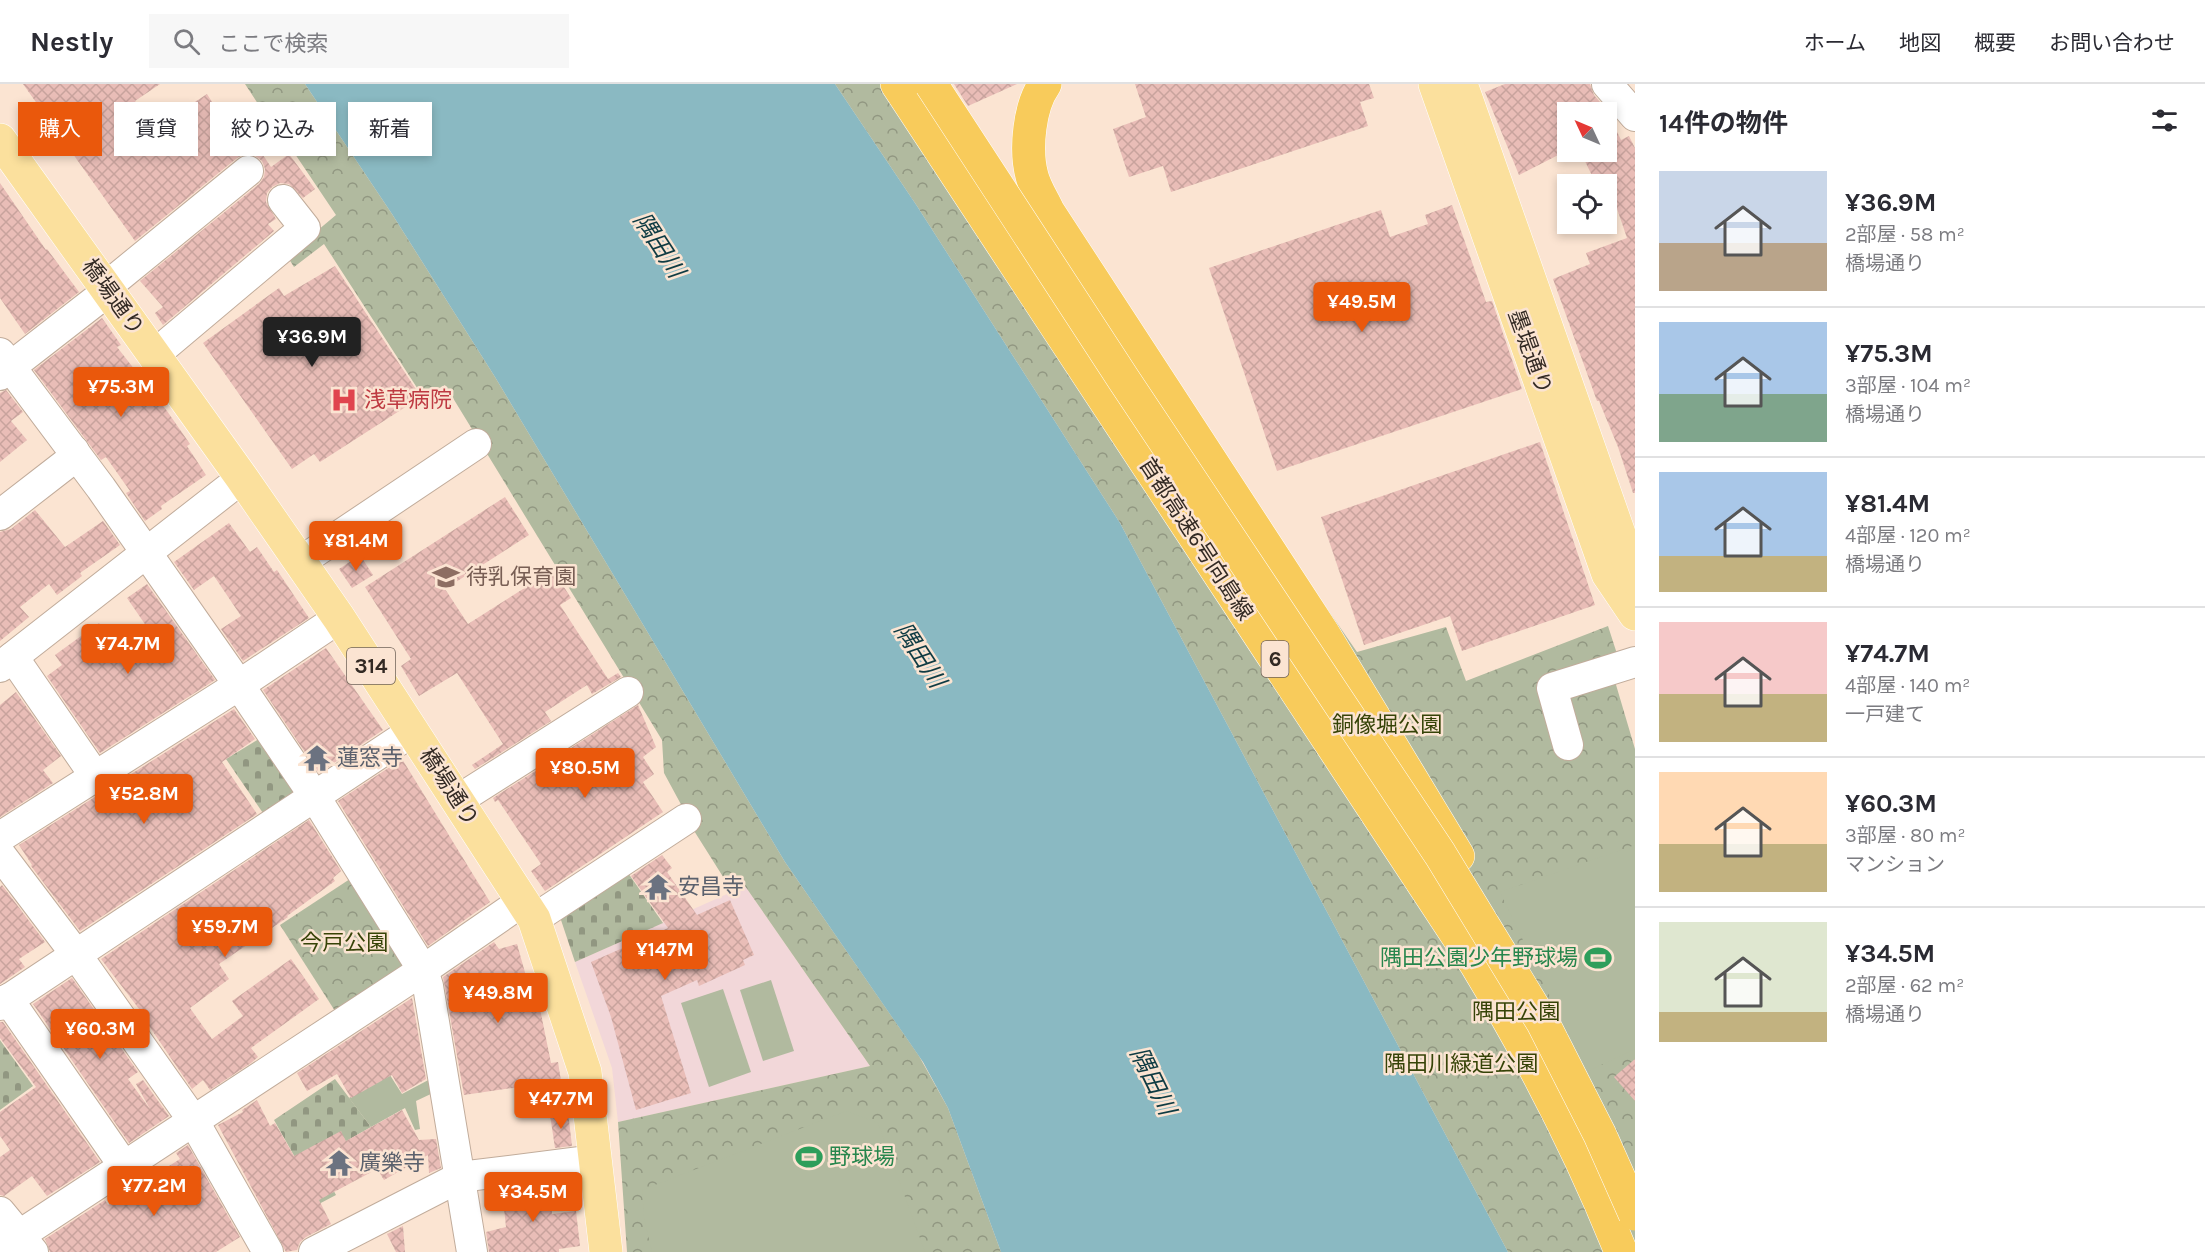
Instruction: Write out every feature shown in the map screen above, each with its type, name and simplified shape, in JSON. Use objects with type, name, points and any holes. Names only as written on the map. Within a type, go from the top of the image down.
[{"type":"highway","name":"首都高速6号向島線","points":[[897,84],[1476,964],[1538,1071],[1564,1122],[1621,1252]]},
{"type":"highway","name":"首都高速6号向島線","points":[[931,84],[1124,380],[1440,854],[1543,1023],[1600,1135],[1635,1214]]},
{"type":"highway","points":[[1045,84],[1030,119],[1029,147],[1032,176],[1048,211],[1323,633],[1451,843],[1543,1023]]},
{"type":"highway","points":[[922,122],[976,221],[1171,534],[1532,1077],[1574,1161],[1613,1252]]},
{"type":"main road","name":"墨堤通り","points":[[1435,84],[1608,574],[1635,615]]},
{"type":"main road","name":"墨堤通り","points":[[1461,84],[1634,567]]},
{"type":"main road","name":"橋場通り","points":[[0,141],[154,354],[339,618],[529,910],[585,1072],[606,1252]]},
{"type":"main road","points":[[1621,1252],[1623,1223],[1635,1188]]},
{"type":"street","points":[[1607,84],[1635,116]]},
{"type":"street","points":[[248,171],[107,289],[3,365],[74,451],[146,552],[315,797],[423,970],[428,986],[472,1252]]},
{"type":"street","points":[[154,354],[304,228],[283,200]]},
{"type":"street","points":[[300,562],[476,444]]},
{"type":"street","points":[[0,514],[71,460],[74,451]]},
{"type":"street","points":[[95,776],[6,662],[242,478]]},
{"type":"street","points":[[268,1252],[193,1120],[0,851],[95,776],[339,618]]},
{"type":"street","points":[[1575,743],[1552,688],[1635,662]]},
{"type":"street","points":[[458,800],[583,713],[628,692]]},
{"type":"street","points":[[124,1166],[4,1002],[413,731]]},
{"type":"street","points":[[0,1212],[18,1245],[124,1166],[423,970],[636,853],[686,819]]},
{"type":"street","points":[[314,1252],[460,1177],[596,1160]]},
{"type":"shaded area","points":[[745,886],[870,1066],[618,1122],[612,1068],[575,962]]},
{"type":"green space","points":[[245,84],[305,84],[317,102],[257,102]]},
{"type":"green space","points":[[835,84],[909,84],[996,219],[1038,190],[1357,652],[1446,627],[1466,681],[1608,626],[1618,657],[1614,678],[1635,749],[1635,1252],[1508,1252],[1120,523],[917,206]]},
{"type":"green space","points":[[336,130],[348,148],[348,156],[353,156],[392,214],[495,377],[785,862],[919,1056],[948,1108],[1001,1252],[627,1252],[618,1122],[870,1066],[745,886],[732,891],[691,826],[664,773],[662,740],[445,385],[423,397],[324,244],[294,267],[287,256],[336,215],[296,156],[336,156]]},
{"type":"green space","points":[[262,737],[299,794],[265,816],[226,759]]},
{"type":"green space","points":[[1635,845],[1635,1049],[1586,1072],[1500,892]]},
{"type":"green space","points":[[626,870],[663,923],[575,962],[559,914]]},
{"type":"green space","name":"今戸公園","points":[[353,877],[409,963],[335,1011],[280,925]]},
{"type":"green space","points":[[771,980],[794,1051],[763,1061],[740,990]]},
{"type":"green space","points":[[723,989],[751,1072],[709,1087],[681,1003]]},
{"type":"green space","points":[[0,1040],[33,1086],[0,1110]]},
{"type":"green space","points":[[388,1072],[402,1094],[434,1077],[435,1092],[416,1101],[420,1129],[415,1130],[405,1108],[371,1127],[349,1098]]},
{"type":"green space","points":[[335,1079],[371,1127],[316,1158],[336,1195],[296,1216],[306,1177],[274,1120]]},
{"type":"green space","name":"野球場","points":[[846,1111],[878,1123],[925,1252],[652,1252],[644,1218],[642,1190]]},
{"type":"water","name":"隅田川","points":[[305,84],[835,84],[917,206],[1120,523],[1508,1252],[1001,1252],[948,1108],[923,1062],[785,862],[495,377],[353,156],[432,156],[432,102],[348,102],[348,148],[336,130],[336,102],[317,102]]},
{"type":"building","points":[[23,84],[160,84],[136,102],[114,102],[114,156],[198,156],[198,102],[195,102],[207,94],[212,102],[210,102],[210,156],[241,156],[135,241],[74,156],[102,156],[102,102],[36,102]]},
{"type":"building","points":[[954,84],[1017,84],[968,106]]},
{"type":"building","points":[[1135,84],[1369,84],[1374,98],[1360,102],[1368,126],[1171,192],[1163,166],[1129,177],[1113,129],[1146,117]]},
{"type":"building","points":[[1505,84],[1590,84],[1594,95],[1600,102],[1557,102],[1557,156],[1519,175],[1485,92]]},
{"type":"building","points":[[1617,132],[1621,140],[1629,136],[1635,148],[1635,493],[1633,493],[1618,447],[1599,401],[1597,401],[1553,279],[1590,264],[1586,253],[1627,238],[1617,209],[1617,174],[1591,174],[1585,162],[1617,162]]},
{"type":"building","points":[[255,156],[264,156],[271,167],[286,156],[290,156],[315,189],[303,198],[289,184],[280,183],[272,187],[267,193],[266,202],[276,219],[268,224],[274,231],[163,325],[155,313],[163,307],[140,281],[259,184],[264,177],[265,169],[262,161]]},
{"type":"building","points":[[0,183],[46,250],[79,292],[25,334],[0,298]]},
{"type":"building","points":[[1452,205],[1486,302],[1492,301],[1522,389],[1277,471],[1209,268],[1381,210],[1390,237],[1428,224],[1425,215]]},
{"type":"building","points":[[335,266],[421,397],[320,462],[314,454],[292,469],[203,343],[279,288],[284,296]]},
{"type":"building","points":[[102,318],[121,345],[117,347],[190,444],[187,446],[206,475],[161,506],[162,509],[145,521],[126,493],[130,491],[106,457],[101,460],[34,370]]},
{"type":"building","points":[[6,390],[23,412],[11,421],[27,440],[0,462],[0,393]]},
{"type":"building","points":[[1540,442],[1595,605],[1462,651],[1450,616],[1364,645],[1321,517]]},
{"type":"building","points":[[505,497],[529,535],[445,589],[468,624],[553,570],[571,598],[560,605],[608,679],[618,673],[621,677],[592,694],[587,685],[545,712],[551,721],[475,769],[472,765],[503,744],[457,673],[419,696],[401,666],[411,659],[365,587]]},
{"type":"building","points":[[35,510],[65,547],[103,521],[120,545],[80,573],[82,576],[57,595],[49,584],[20,607],[29,617],[0,641],[0,532],[11,529]]},
{"type":"building","points":[[229,523],[250,552],[257,547],[274,572],[277,570],[309,618],[243,661],[221,629],[241,616],[214,576],[194,590],[174,562]]},
{"type":"building","points":[[360,555],[373,575],[352,588],[339,569]]},
{"type":"building","points":[[147,584],[215,680],[100,753],[47,676],[62,665],[55,655],[99,623],[117,651],[149,630],[127,598]]},
{"type":"building","points":[[326,648],[383,730],[319,773],[263,690]]},
{"type":"building","points":[[16,692],[61,756],[43,770],[53,783],[0,817],[0,705]]},
{"type":"building","points":[[638,705],[656,747],[643,757],[654,774],[643,782],[663,812],[545,891],[531,871],[541,864],[498,800],[495,802],[493,798]]},
{"type":"building","points":[[234,709],[255,739],[222,762],[257,814],[80,931],[31,866],[19,845]]},
{"type":"building","points":[[402,759],[490,902],[428,946],[338,801]]},
{"type":"building","points":[[309,820],[341,871],[333,878],[335,881],[288,917],[219,964],[229,979],[190,1008],[212,1039],[243,1016],[232,1001],[291,959],[319,999],[251,1048],[258,1057],[251,1063],[210,1090],[203,1080],[192,1089],[147,1023],[149,1022],[101,959]]},
{"type":"building","points":[[662,855],[672,868],[667,872],[697,915],[730,900],[754,955],[743,960],[745,965],[699,986],[697,980],[661,996],[691,1093],[636,1110],[611,1017],[591,962],[668,928],[631,876]]},
{"type":"building","points":[[2,885],[45,942],[19,959],[25,967],[0,984],[0,887]]},
{"type":"building","points":[[494,942],[499,949],[517,944],[526,976],[528,975],[536,1000],[538,999],[551,1063],[558,1062],[561,1081],[464,1095],[443,977]]},
{"type":"building","points":[[72,978],[138,1072],[128,1079],[150,1109],[136,1084],[143,1080],[169,1116],[129,1143],[33,1004]]},
{"type":"building","points":[[412,998],[426,1079],[402,1093],[392,1075],[351,1098],[337,1074],[307,1091],[297,1073]]},
{"type":"building","points":[[0,1022],[3,1022],[100,1162],[47,1196],[32,1176],[4,1196],[0,1195],[0,1157],[10,1150],[0,1136],[0,1112],[36,1087],[0,1038]]},
{"type":"building","points":[[1635,1059],[1635,1101],[1614,1077]]},
{"type":"building","points":[[257,1100],[270,1126],[275,1123],[294,1156],[341,1131],[346,1141],[402,1110],[419,1140],[436,1139],[441,1168],[429,1173],[428,1155],[384,1180],[377,1169],[319,1200],[331,1224],[306,1237],[300,1242],[297,1250],[286,1252],[218,1125],[243,1112],[242,1110]]},
{"type":"building","points":[[568,1112],[572,1146],[555,1148],[550,1115]]},
{"type":"building","points":[[188,1145],[240,1237],[216,1252],[50,1252],[45,1239],[105,1200],[108,1205],[180,1159],[176,1153]]},
{"type":"building","points":[[549,1183],[552,1214],[576,1211],[580,1246],[559,1249],[559,1252],[489,1252],[486,1232],[506,1227],[502,1189]]},
{"type":"building","points":[[403,1226],[405,1252],[396,1252],[387,1234]]},
{"type":"place","name":"浅草病院","points":[[344,400]]},
{"type":"place","name":"待乳保育園","points":[[446,577]]},
{"type":"place","name":"蓮窓寺","points":[[317,758]]},
{"type":"place","name":"安昌寺","points":[[658,887]]},
{"type":"place","name":"隅田公園少年野球場","points":[[1598,958]]},
{"type":"place","name":"野球場","points":[[809,1157]]},
{"type":"place","name":"廣樂寺","points":[[339,1163]]},
{"type":"park label","name":"銅像堀公園","points":[[1387,725]]},
{"type":"park label","name":"隅田公園","points":[[1516,1012]]},
{"type":"park label","name":"隅田川緑道公園","points":[[1461,1064]]}]
